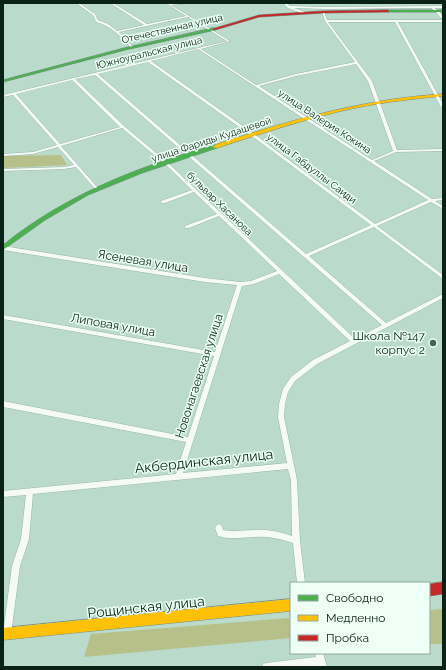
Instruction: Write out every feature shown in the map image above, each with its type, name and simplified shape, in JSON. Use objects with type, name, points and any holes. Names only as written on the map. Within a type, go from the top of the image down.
[{"type":"street","points":[[77,3],[94,15],[97,21],[104,23],[116,32],[132,47]]},
{"type":"street","points":[[112,3],[146,25]]},
{"type":"street","points":[[168,4],[191,3]]},
{"type":"street","points":[[284,3],[289,7],[304,13]]},
{"type":"street","points":[[414,3],[417,7]]},
{"type":"street","name":"Южноуральская улица","points":[[3,96],[229,41],[168,4]]},
{"type":"street","points":[[289,7],[429,7],[441,9]]},
{"type":"street","points":[[429,7],[441,9]]},
{"type":"street","points":[[326,21],[443,20],[441,9]]},
{"type":"street","name":"Отечественная улица","points":[[3,81],[132,47],[212,30],[245,19],[260,16],[323,12],[441,9]]},
{"type":"street","points":[[323,12],[326,21],[370,80],[395,151]]},
{"type":"street","points":[[116,32],[188,16]]},
{"type":"street","points":[[396,21],[439,95],[443,108]]},
{"type":"street","name":"улица Валерия Кокина","points":[[198,48],[443,208]]},
{"type":"street","name":"улица Габдуллы Саиди","points":[[149,61],[253,135],[443,277]]},
{"type":"street","points":[[255,86],[296,75],[357,63]]},
{"type":"street","name":"бульвар Хасанова","points":[[96,74],[386,326]]},
{"type":"street","name":"бульвар Хасанова","points":[[73,79],[123,127],[166,164],[354,342]]},
{"type":"street","points":[[14,94],[97,189]]},
{"type":"street","name":"улица Фариды Кудашевой","points":[[3,248],[50,213],[97,189],[166,164],[306,118],[377,100],[439,95]]},
{"type":"street","points":[[3,155],[34,153],[123,127]]},
{"type":"street","points":[[372,161],[395,151],[443,150]]},
{"type":"street","points":[[3,170],[64,168],[76,166]]},
{"type":"street","points":[[163,202],[194,191]]},
{"type":"street","points":[[306,256],[431,200],[443,200]]},
{"type":"street","points":[[187,227],[219,215]]},
{"type":"street","name":"Ясеневая улица","points":[[3,248],[240,284],[252,283],[279,272]]},
{"type":"street","name":"Новонагаевская улица","points":[[179,476],[240,284]]},
{"type":"street","points":[[290,466],[281,417],[285,390],[293,379],[304,369],[443,296]]},
{"type":"street","name":"Липовая улица","points":[[3,316],[218,355]]},
{"type":"street","points":[[3,404],[190,440]]},
{"type":"street","name":"Акбердинская улица","points":[[3,494],[290,466],[295,489],[296,541],[301,582]]},
{"type":"street","points":[[5,634],[16,566],[25,539],[30,492]]},
{"type":"street","points":[[219,528],[221,533],[229,535],[258,533],[281,536],[296,541]]},
{"type":"street","points":[[430,590],[443,588]]},
{"type":"street","name":"Рощинская улица","points":[[5,634],[290,605]]},
{"type":"street","points":[[266,667],[322,660]]},
{"type":"green space","points":[[61,155],[67,165],[3,168],[3,156]]},
{"type":"green space","points":[[443,609],[443,644],[430,644],[430,610]]},
{"type":"green space","points":[[289,618],[290,628],[290,638],[84,657],[91,634]]},
{"type":"traffic: fast","points":[[388,11],[443,11]]},
{"type":"traffic: fast","points":[[3,81],[124,49],[214,29]]},
{"type":"traffic: fast","points":[[3,248],[43,218],[86,194],[140,172],[215,147]]},
{"type":"traffic: slow","points":[[215,147],[271,129],[355,106],[413,97],[443,95]]},
{"type":"traffic: slow","points":[[3,634],[290,605]]},
{"type":"traffic: jam","points":[[214,29],[259,16],[323,12],[388,11]]},
{"type":"traffic: jam","points":[[430,590],[443,588]]},
{"type":"place","name":"Школа №147 корпус 2","points":[[433,343]]}]
